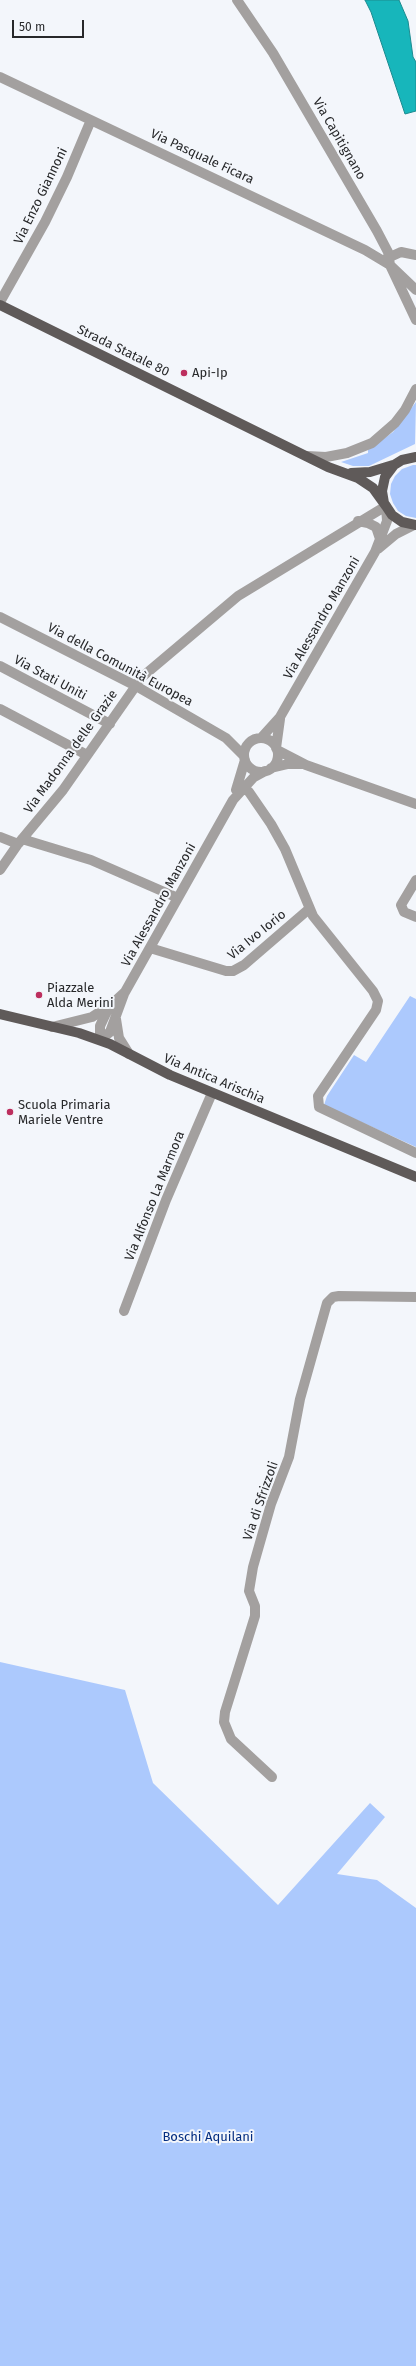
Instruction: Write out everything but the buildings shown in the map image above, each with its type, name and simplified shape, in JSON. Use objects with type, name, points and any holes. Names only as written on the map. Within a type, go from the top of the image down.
[{"type":"main road","name":"Strada Statale 80","points":[[0,304],[370,486],[396,519],[415,525]]},
{"type":"main road","name":"Strada Statale 80","points":[[343,472],[366,473],[416,457]]},
{"type":"main road","points":[[386,506],[382,495],[383,484],[386,475],[399,462]]},
{"type":"main road","name":"Via Antica Arischia","points":[[0,1014],[100,1040],[170,1076],[416,1177]]},
{"type":"street","name":"Via Capitignano","points":[[237,0],[273,53],[378,230],[390,261],[416,290]]},
{"type":"street","name":"Via Pasquale Ficara","points":[[0,77],[390,261]]},
{"type":"street","name":"Via Enzo Giannoni","points":[[0,304],[45,222],[67,177],[91,120]]},
{"type":"street","points":[[416,255],[401,252],[390,261],[416,320]]},
{"type":"street","points":[[408,301],[409,291],[416,290]]},
{"type":"street","points":[[307,456],[326,457],[347,453],[372,443],[395,423],[406,410],[416,389]]},
{"type":"street","points":[[399,462],[416,451]]},
{"type":"street","name":"Via Madonna delle Grazie","points":[[0,870],[20,841],[51,805],[136,686],[149,671],[238,596],[386,506]]},
{"type":"street","name":"Via Alessandro Manzoni","points":[[257,739],[280,717],[375,552],[388,519],[386,506]]},
{"type":"street","points":[[358,522],[368,522],[376,527],[380,539]]},
{"type":"street","name":"Via Alessandro Manzoni","points":[[375,552],[391,537],[415,525]]},
{"type":"street","name":"Via della Comunità Europea","points":[[0,617],[136,686],[226,738],[245,758]]},
{"type":"street","name":"Via Stati Uniti","points":[[0,666],[110,724]]},
{"type":"street","points":[[0,709],[87,755]]},
{"type":"street","name":"Via Alessandro Manzoni","points":[[277,749],[280,717]]},
{"type":"street","name":"Via della Comunità Europea","points":[[226,738],[257,739]]},
{"type":"street","points":[[306,765],[288,764],[268,769],[253,770],[245,758],[246,746],[257,739],[270,740],[277,749],[306,765],[416,804]]},
{"type":"street","points":[[268,769],[277,760],[277,749]]},
{"type":"street","name":"Via Alessandro Manzoni","points":[[52,1027],[82,1021],[112,1004],[125,992],[241,786],[245,758]]},
{"type":"street","name":"Via Alessandro Manzoni","points":[[241,786],[268,769]]},
{"type":"street","points":[[241,786],[271,824],[285,849],[309,909],[321,928],[373,991],[378,1005],[318,1096],[319,1107],[416,1153]]},
{"type":"street","points":[[0,837],[92,860],[178,898]]},
{"type":"street","points":[[416,880],[401,905],[404,912],[416,917]]},
{"type":"street","name":"Via Ivo Iorio","points":[[150,948],[226,971],[233,971],[244,965],[309,909]]},
{"type":"street","points":[[100,1040],[110,1032],[125,992]]},
{"type":"street","points":[[100,1040],[99,1031],[102,1019],[112,1004]]},
{"type":"street","points":[[117,1014],[116,1024],[119,1038],[129,1054]]},
{"type":"street","name":"Via Alfonso La Marmora","points":[[124,1311],[166,1200],[212,1093]]},
{"type":"street","name":"Via di Sfrizzoli","points":[[272,1777],[231,1739],[224,1722],[225,1712],[255,1616],[255,1606],[249,1590],[253,1567],[271,1504],[289,1457],[300,1399],[327,1303],[334,1297],[339,1296],[416,1297]]},
{"type":"green space","points":[[416,402],[415,444],[369,466],[353,466],[341,462],[368,453],[368,450],[393,432]]},
{"type":"green space","points":[[416,465],[416,518],[406,516],[398,511],[390,494],[391,484],[395,476],[402,469]]},
{"type":"green space","points":[[410,996],[416,999],[416,1147],[324,1105],[327,1096],[354,1055],[366,1062]]},
{"type":"green space","name":"Boschi Aquilani","points":[[0,1662],[125,1690],[153,1783],[278,1905],[370,1803],[385,1817],[337,1874],[377,1880],[416,1908],[416,2366],[0,2366]]},
{"type":"shaded area","points":[[365,0],[399,0],[408,21],[413,57],[416,62],[416,111],[405,114],[371,12]]},
{"type":"place","name":"Api-Ip","points":[[184,373]]},
{"type":"place","name":"Piazzale Alda Merini","points":[[39,995]]},
{"type":"place","name":"Scuola Primaria Mariele Ventre","points":[[10,1112]]}]
